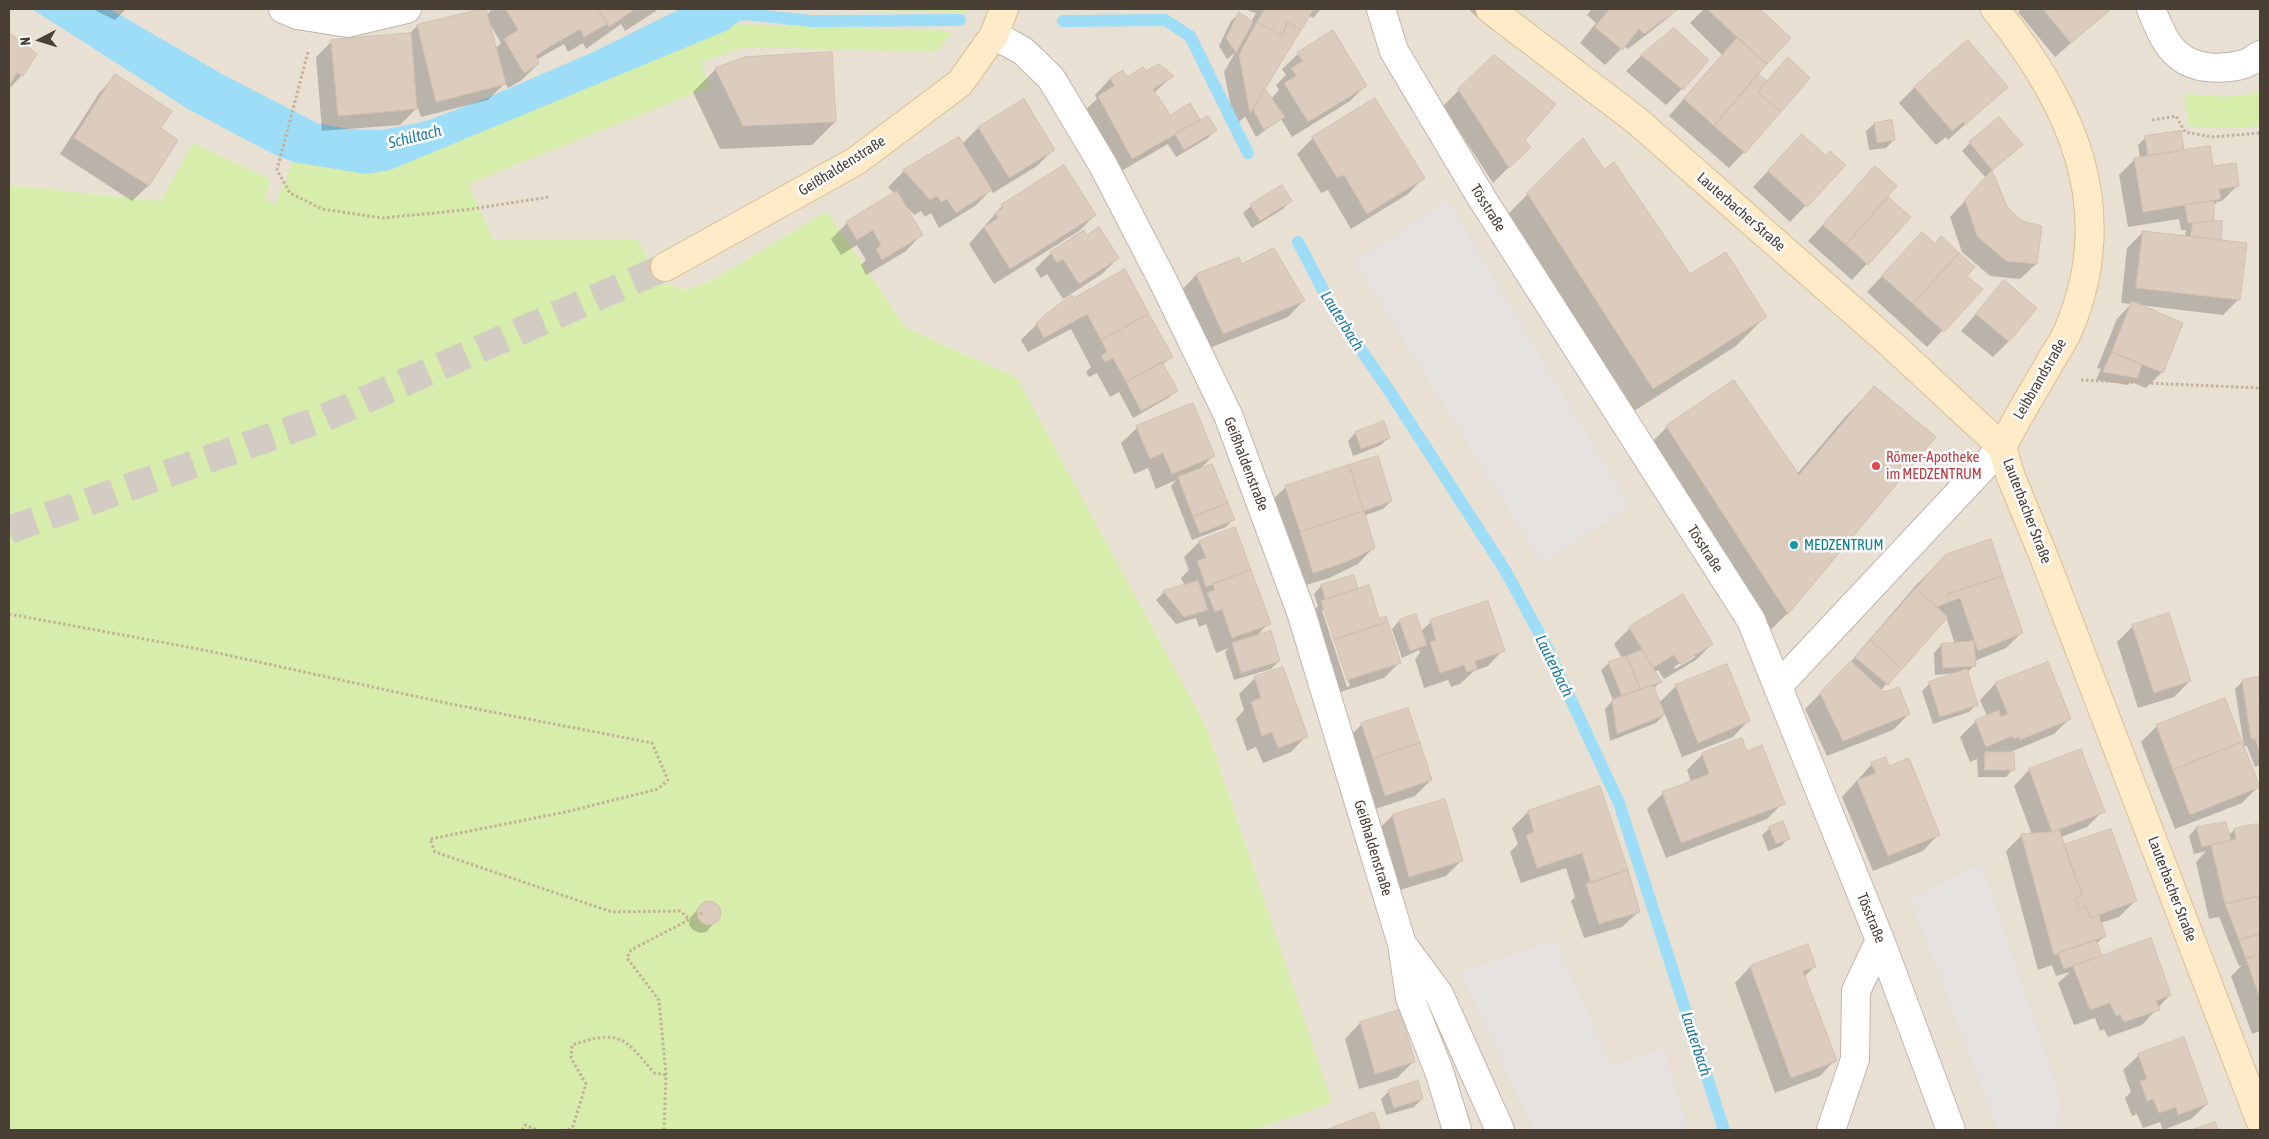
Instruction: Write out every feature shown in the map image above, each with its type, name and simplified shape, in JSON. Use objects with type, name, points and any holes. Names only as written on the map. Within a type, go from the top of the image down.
[{"type":"main road","name":"Geißhaldenstraße","points":[[665,267],[856,161],[960,83],[994,35],[1004,9]]},
{"type":"main road","name":"Lauterbacher Straße","points":[[1490,9],[1636,120],[1884,339],[2002,447],[2011,477],[2044,557],[2260,1120]]},
{"type":"main road","name":"Leibbrandstraße","points":[[1994,9],[2030,54],[2063,114],[2082,165],[2088,202],[2090,243],[2082,290],[2067,332],[2002,447]]},
{"type":"street","points":[[284,9],[297,15],[348,23],[407,9]]},
{"type":"street","name":"Tösstraße","points":[[1381,9],[1394,51],[1481,198],[1751,620],[1880,940],[1951,1130]]},
{"type":"street","points":[[2151,9],[2163,36],[2178,55],[2199,67],[2220,68],[2245,64],[2260,55]]},
{"type":"street","name":"Geißhaldenstraße","points":[[994,35],[1023,51],[1051,78],[1103,165],[1164,283],[1228,415],[1301,612],[1402,944],[1410,998],[1439,1072],[1457,1130]]},
{"type":"street","name":"Leibbrandstraße","points":[[1778,686],[2002,447]]},
{"type":"street","points":[[1831,1130],[1855,1059],[1856,991],[1880,940]]},
{"type":"street","name":"Geißhaldenstraße","points":[[1402,944],[1439,994],[1500,1130]]},
{"type":"path","points":[[317,18],[277,170],[290,193],[322,209],[382,218],[465,210],[549,197]]},
{"type":"path","points":[[2152,120],[2176,116],[2185,132],[2212,137],[2260,133]]},
{"type":"path","points":[[2041,378],[2260,388]]},
{"type":"path","points":[[9,614],[204,650],[446,703],[652,744],[668,780],[658,789],[570,811],[430,839],[435,852],[612,912],[680,910],[689,919]]},
{"type":"path","points":[[664,1130],[666,1075],[659,1000],[627,958],[631,950],[702,913]]},
{"type":"path","points":[[568,1130],[573,1126],[586,1084],[570,1058],[572,1045],[596,1037],[622,1039],[631,1045],[654,1073],[666,1075]]},
{"type":"path","points":[[522,1130],[525,1125],[538,1130]]},
{"type":"shaded area","points":[[9,9],[2260,9],[2260,1130],[1253,1130],[1331,1103],[1017,378],[905,327],[827,211],[711,281],[686,290],[661,282],[636,239],[493,239],[275,206],[265,199],[270,180],[161,201],[9,185]]},
{"type":"shaded area","points":[[1447,199],[1630,507],[1542,563],[1355,262]]},
{"type":"shaded area","points":[[1981,863],[2058,1091],[2063,1130],[1998,1130],[1910,898]]},
{"type":"shaded area","points":[[1555,940],[1612,1066],[1664,1048],[1687,1130],[1534,1130],[1460,972]]},
{"type":"green space","points":[[825,9],[967,9],[965,13]]},
{"type":"green space","points":[[735,24],[952,31],[937,52],[745,47],[701,62],[710,87],[468,184],[493,239],[637,239],[661,282],[686,290],[711,281],[827,211],[905,327],[1017,378],[1206,727],[1332,1103],[1253,1130],[9,1130],[9,185],[161,201],[193,143],[270,179],[265,199],[275,205],[293,162],[366,174],[728,30]]},
{"type":"green space","points":[[2260,91],[2260,126],[2228,128],[2188,126],[2185,93],[2222,96],[2250,94]]},
{"type":"water","name":"Schiltach","points":[[32,9],[110,9],[222,74],[317,123],[349,129],[381,130],[423,122],[482,100],[591,53],[680,9],[753,9],[728,30],[390,170],[366,174],[293,162],[271,153],[188,109]]},
{"type":"building","points":[[486,9],[506,84],[436,102],[417,25]]},
{"type":"building","points":[[506,9],[598,9],[607,24],[584,37],[580,29],[536,55],[539,64],[524,73],[504,39],[518,30]]},
{"type":"building","points":[[635,9],[609,27],[599,10]]},
{"type":"building","points":[[1265,9],[1314,9],[1301,30],[1287,22],[1282,36],[1257,22]]},
{"type":"building","points":[[1610,9],[1678,9],[1644,34],[1639,29],[1622,50],[1595,27]]},
{"type":"building","points":[[1707,9],[1760,9],[1791,38],[1767,64]]},
{"type":"building","points":[[2043,9],[2108,9],[2109,11],[2071,43]]},
{"type":"building","points":[[1239,12],[1253,22],[1236,53],[1226,38]]},
{"type":"building","points":[[1257,22],[1282,36],[1287,22],[1301,30],[1250,113],[1239,55]]},
{"type":"building","points":[[1674,28],[1709,60],[1683,90],[1641,55]]},
{"type":"building","points":[[1333,30],[1367,86],[1308,122],[1284,83],[1296,76],[1291,68],[1303,61],[1297,53]]},
{"type":"building","points":[[9,33],[37,54],[23,76],[17,73],[9,86]]},
{"type":"building","points":[[411,33],[417,109],[338,116],[331,40]]},
{"type":"building","points":[[1737,38],[1767,64],[1714,126],[1684,99]]},
{"type":"building","points":[[1968,40],[2008,87],[1965,125],[1963,122],[1952,131],[1914,87]]},
{"type":"building","points":[[832,52],[836,122],[743,126],[715,68],[745,57]]},
{"type":"building","points":[[1494,55],[1556,104],[1525,140],[1531,147],[1509,168],[1458,89]]},
{"type":"building","points":[[1788,57],[1810,78],[1781,112],[1758,92]]},
{"type":"building","points":[[1159,64],[1174,76],[1153,89],[1170,115],[1190,103],[1200,120],[1132,159],[1098,96],[1114,86],[1110,78],[1123,70],[1127,77],[1143,67],[1146,71]]},
{"type":"building","points":[[115,74],[172,111],[161,128],[178,140],[149,186],[74,138]]},
{"type":"building","points":[[1758,74],[1767,81],[1758,92],[1781,112],[1745,153],[1714,126]]},
{"type":"building","points":[[1265,89],[1285,117],[1264,130],[1253,109]]},
{"type":"building","points":[[1375,98],[1425,178],[1367,214],[1344,175],[1337,178],[1312,137]]},
{"type":"building","points":[[1024,99],[1055,150],[1009,178],[978,127]]},
{"type":"building","points":[[1208,116],[1217,130],[1184,150],[1175,134]]},
{"type":"building","points":[[1999,117],[2023,145],[1992,170],[1969,142]]},
{"type":"building","points":[[1892,120],[1895,140],[1877,143],[1874,123]]},
{"type":"building","points":[[2181,131],[2184,150],[2148,156],[2145,136]]},
{"type":"building","points":[[1802,134],[1826,156],[1830,151],[1846,165],[1807,207],[1768,171]]},
{"type":"building","points":[[959,137],[992,190],[956,213],[947,199],[941,202],[937,196],[930,200],[903,170]]},
{"type":"building","points":[[1583,138],[1604,169],[1614,162],[1690,274],[1726,252],[1767,317],[1653,389],[1527,193]]},
{"type":"building","points":[[2210,146],[2213,166],[2236,163],[2239,186],[2219,189],[2221,199],[2143,212],[2134,158]]},
{"type":"building","points":[[1064,165],[1096,215],[1010,269],[984,227],[998,218],[995,213],[1003,208],[1001,205]]},
{"type":"building","points":[[1875,166],[1897,186],[1846,245],[1823,225]]},
{"type":"building","points":[[1992,170],[2007,207],[2022,221],[2042,226],[2037,264],[2006,261],[1977,236],[1965,200]]},
{"type":"building","points":[[1282,185],[1292,201],[1260,221],[1250,205]]},
{"type":"building","points":[[897,191],[923,235],[882,260],[876,249],[881,245],[873,230],[857,240],[846,222]]},
{"type":"building","points":[[1888,197],[1911,217],[1868,265],[1846,245]]},
{"type":"building","points":[[2214,201],[2214,221],[2188,223],[2185,205]]},
{"type":"building","points":[[2222,221],[2221,240],[2190,236],[2193,223]]},
{"type":"building","points":[[1099,227],[1119,258],[1079,284],[1063,259],[1057,263],[1050,252],[1084,230],[1087,235]]},
{"type":"building","points":[[2143,231],[2247,243],[2240,300],[2136,288]]},
{"type":"building","points":[[1922,232],[1935,244],[1941,236],[1959,253],[1913,304],[1882,276]]},
{"type":"building","points":[[1274,248],[1305,301],[1223,334],[1196,274],[1239,257],[1241,264]]},
{"type":"building","points":[[1959,253],[1975,267],[1967,276],[1983,289],[1944,332],[1913,304]]},
{"type":"building","points":[[1125,269],[1149,314],[1101,340],[1087,314],[1044,338],[1036,323],[1045,315],[1071,295],[1074,298]]},
{"type":"building","points":[[2004,280],[2037,308],[2009,342],[1976,314]]},
{"type":"building","points":[[2132,301],[2183,323],[2163,373],[2112,352]]},
{"type":"building","points":[[1149,314],[1173,357],[1126,382],[1113,358],[1105,362],[1101,356],[1107,352],[1101,340]]},
{"type":"building","points":[[2112,352],[2142,365],[2137,378],[2103,372]]},
{"type":"building","points":[[1162,362],[1178,391],[1141,411],[1126,382]]},
{"type":"building","name":"MEDZENTRUM","points":[[1734,380],[1799,475],[1874,386],[1936,437],[1788,614],[1666,426]]},
{"type":"building","points":[[1193,403],[1215,456],[1172,474],[1163,453],[1150,459],[1136,426]]},
{"type":"building","points":[[1384,421],[1390,438],[1361,449],[1355,432]]},
{"type":"building","points":[[1378,456],[1392,501],[1364,511],[1349,465]]},
{"type":"building","points":[[1212,464],[1228,503],[1193,517],[1178,477]]},
{"type":"building","points":[[1349,465],[1364,511],[1300,532],[1285,486]]},
{"type":"building","points":[[1228,503],[1235,520],[1200,533],[1193,517]]},
{"type":"building","points":[[1364,511],[1375,548],[1346,562],[1313,573],[1300,532]]},
{"type":"building","points":[[1235,527],[1251,570],[1206,587],[1197,561],[1206,558],[1199,541]]},
{"type":"building","points":[[1991,539],[2003,576],[1948,594],[1949,602],[1937,607],[1916,588],[1945,555]]},
{"type":"building","points":[[1251,570],[1271,624],[1232,638],[1222,609],[1215,612],[1207,593],[1215,590],[1213,584]]},
{"type":"building","points":[[1354,575],[1358,589],[1325,599],[1321,585]]},
{"type":"building","points":[[2003,576],[2023,633],[1978,651],[1960,598],[1949,602],[1948,594]]},
{"type":"building","points":[[1198,581],[1208,610],[1184,617],[1163,591]]},
{"type":"building","points":[[1369,585],[1379,618],[1386,616],[1388,622],[1334,640],[1321,601]]},
{"type":"building","points":[[1916,588],[1948,617],[1902,669],[1870,640]]},
{"type":"building","points":[[1683,594],[1713,644],[1680,664],[1674,655],[1653,668],[1629,627]]},
{"type":"building","points":[[1488,601],[1505,651],[1475,661],[1477,669],[1467,672],[1464,665],[1440,673],[1430,642],[1436,640],[1430,620]]},
{"type":"building","points":[[2169,613],[2191,681],[2154,693],[2132,625]]},
{"type":"building","points":[[1416,614],[1427,645],[1410,651],[1399,620]]},
{"type":"building","points":[[1388,622],[1401,663],[1347,680],[1334,640]]},
{"type":"building","points":[[1271,631],[1280,661],[1241,673],[1232,643]]},
{"type":"building","points":[[1870,640],[1902,669],[1888,685],[1855,657]]},
{"type":"building","points":[[1974,641],[1976,666],[1943,668],[1941,644]]},
{"type":"building","points":[[1642,650],[1662,682],[1640,689],[1627,656]]},
{"type":"building","points":[[1627,656],[1640,689],[1622,696],[1608,662]]},
{"type":"building","points":[[1851,661],[1884,692],[1899,687],[1910,714],[1843,741],[1820,693]]},
{"type":"building","points":[[2048,662],[2071,719],[2020,740],[2019,737],[2014,739],[2012,736],[1986,747],[1975,720],[1999,710],[2001,717],[2008,714],[1995,683]]},
{"type":"building","points":[[1727,664],[1750,721],[1698,743],[1675,685]]},
{"type":"building","points":[[1283,667],[1308,737],[1278,748],[1272,732],[1262,736],[1251,702],[1261,698],[1254,677]]},
{"type":"building","points":[[1967,669],[1978,705],[1940,717],[1929,682]]},
{"type":"building","points":[[2259,677],[2260,738],[2251,739],[2242,680]]},
{"type":"building","points":[[1653,685],[1665,715],[1617,734],[1612,700]]},
{"type":"building","points":[[2225,698],[2242,742],[2173,770],[2156,725]]},
{"type":"building","points":[[1408,708],[1420,743],[1373,758],[1361,723]]},
{"type":"building","points":[[1742,738],[1747,751],[1762,745],[1785,804],[1681,843],[1662,792],[1709,774],[1702,753]]},
{"type":"building","points":[[2260,738],[2260,753],[2255,739]]},
{"type":"building","points":[[2242,742],[2260,787],[2190,815],[2173,770]]},
{"type":"building","points":[[1420,743],[1432,780],[1385,796],[1373,758]]},
{"type":"building","points":[[2081,749],[2105,812],[2052,832],[2029,769]]},
{"type":"building","points":[[1985,752],[2014,752],[2015,770],[1985,770]]},
{"type":"building","points":[[1886,757],[1889,766],[1909,758],[1940,835],[1888,856],[1857,780],[1876,773],[1871,763]]},
{"type":"building","points":[[1600,786],[1628,870],[1591,883],[1582,853],[1537,868],[1526,835],[1534,832],[1528,811]]},
{"type":"building","points":[[1445,799],[1463,861],[1409,877],[1392,815]]},
{"type":"building","points":[[1783,821],[1790,839],[1776,844],[1769,827]]},
{"type":"building","points":[[2226,822],[2231,840],[2202,847],[2196,827]]},
{"type":"building","points":[[2257,824],[2260,832],[2260,896],[2225,904],[2211,845],[2236,839],[2234,829]]},
{"type":"building","points":[[2059,829],[2082,895],[2075,898],[2079,909],[2086,906],[2090,918],[2099,915],[2106,936],[2054,955],[2021,834],[2052,832]]},
{"type":"building","points":[[2111,829],[2137,901],[2090,918],[2086,906],[2079,909],[2075,898],[2082,895],[2064,845]]},
{"type":"building","points":[[1628,870],[1640,912],[1599,924],[1586,884]]},
{"type":"building","points":[[2259,896],[2260,934],[2239,940],[2225,904]]},
{"type":"building","points":[[709,901],[718,904],[721,913],[718,922],[709,925],[700,922],[697,913],[700,904]]},
{"type":"building","points":[[2260,934],[2260,954],[2246,959],[2239,940]]},
{"type":"building","points":[[2151,938],[2171,995],[2156,1001],[2160,1010],[2124,1022],[2120,1014],[2116,1016],[2110,1003],[2090,1010],[2073,966]]},
{"type":"building","points":[[2096,940],[2102,956],[2064,969],[2058,953]]},
{"type":"building","points":[[1808,944],[1816,967],[1803,971],[1837,1061],[1791,1078],[1750,966]]},
{"type":"building","points":[[2260,954],[2260,998],[2246,959]]},
{"type":"building","points":[[1400,1010],[1415,1062],[1375,1074],[1360,1022]]},
{"type":"building","points":[[2184,1037],[2208,1104],[2178,1115],[2176,1107],[2159,1113],[2153,1099],[2147,1101],[2140,1081],[2147,1079],[2138,1054]]},
{"type":"building","points":[[1418,1081],[1423,1099],[1394,1108],[1388,1090]]},
{"type":"building","points":[[1374,1112],[1381,1130],[1326,1130]]},
{"type":"building","points":[[2215,1122],[2218,1130],[2192,1130]]},
{"type":"waterway","name":"Lauterbach","points":[[730,16],[746,14],[811,21],[960,20]]},
{"type":"waterway","name":"Lauterbach","points":[[1063,21],[1165,20],[1190,36],[1248,153]]},
{"type":"waterway","name":"Lauterbach","points":[[1298,242],[1333,309],[1390,392],[1505,570],[1544,642],[1619,803],[1724,1130]]},
{"type":"tunnel","points":[[9,530],[324,418],[665,267]]},
{"type":"place","name":"Römer-Apotheke im MEDZENTRUM","points":[[1876,466]]},
{"type":"place","name":"MEDZENTRUM","points":[[1794,545]]}]
